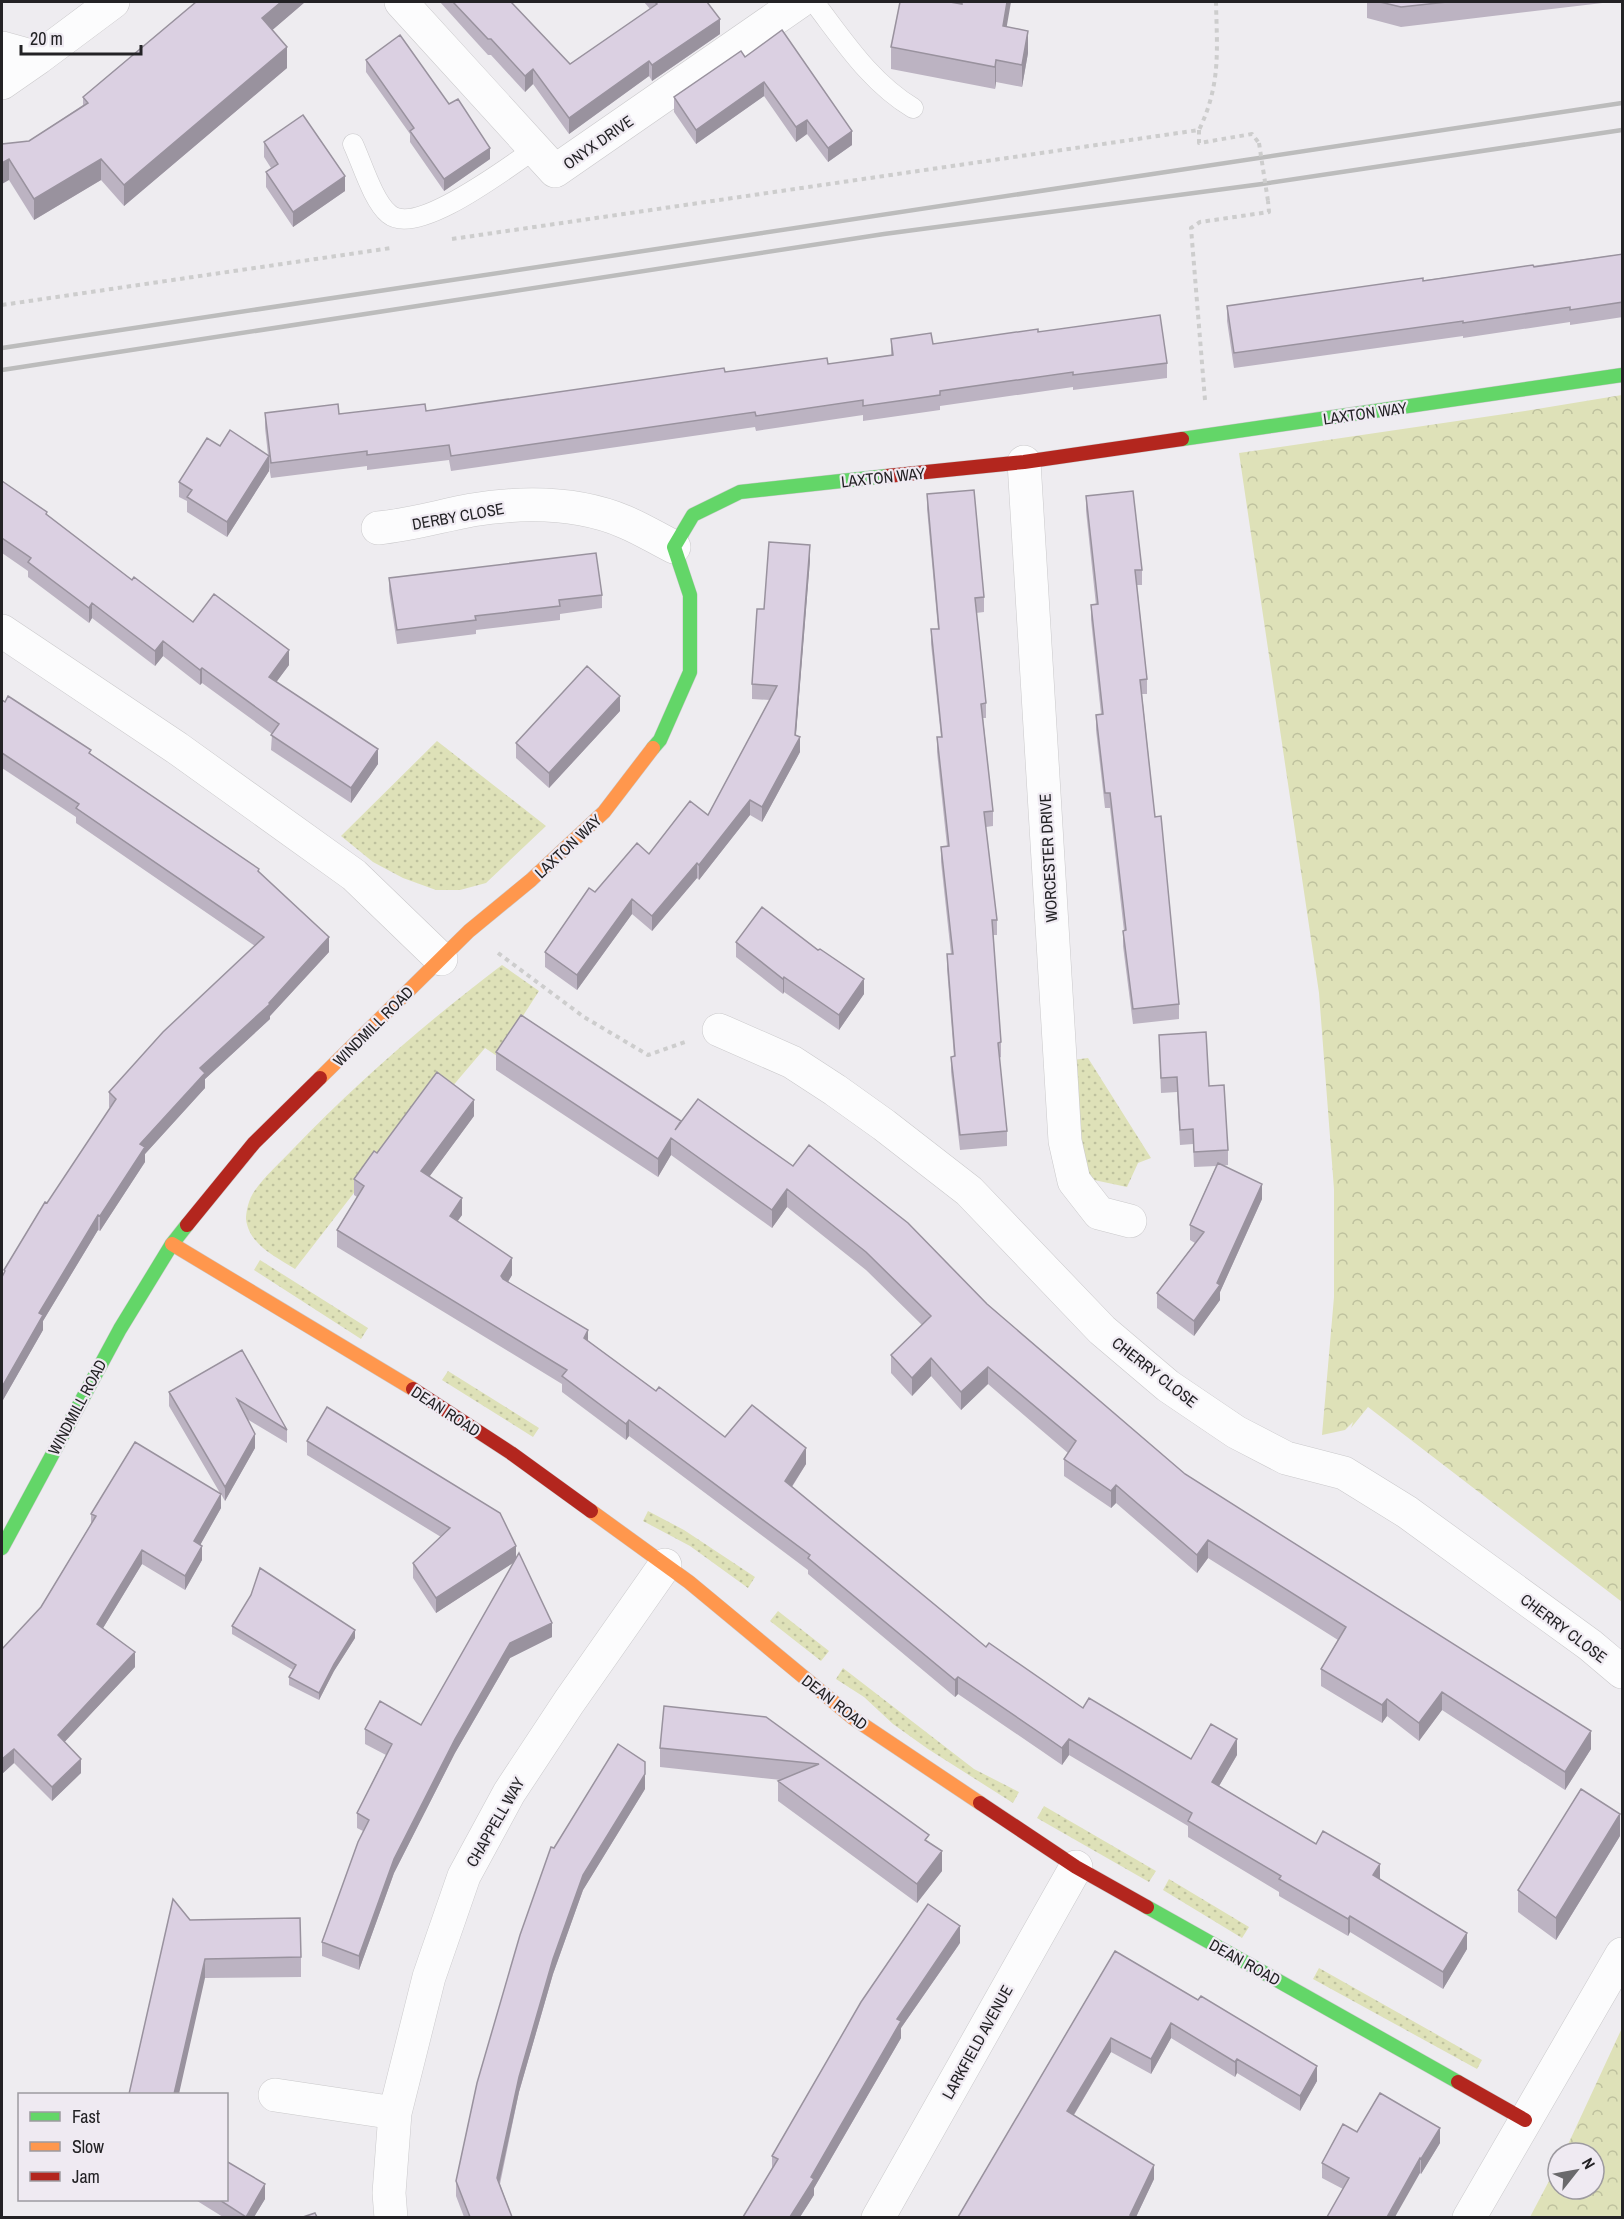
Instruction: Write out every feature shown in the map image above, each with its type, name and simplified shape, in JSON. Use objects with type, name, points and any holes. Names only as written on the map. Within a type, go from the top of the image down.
[{"type":"street","points":[[2,83],[113,2]]},
{"type":"street","name":"ONYX DRIVE","points":[[401,2],[555,171],[799,2]]},
{"type":"street","points":[[2,48],[38,58]]},
{"type":"street","name":"LAXTON WAY","points":[[441,959],[604,812],[660,740],[690,672],[690,595],[674,547],[693,515],[740,492],[1024,462],[1623,375]]},
{"type":"street","name":"WORCESTER DRIVE","points":[[1024,462],[1065,1141],[1074,1181],[1099,1213],[1130,1221]]},
{"type":"street","name":"DERBY CLOSE","points":[[378,528],[409,525],[473,510],[544,504],[592,512],[625,522],[674,547]]},
{"type":"street","points":[[2,631],[177,748],[354,875],[441,959]]},
{"type":"street","name":"WINDMILL ROAD","points":[[2,1548],[120,1329],[172,1244],[254,1143],[441,959]]},
{"type":"street","name":"CHERRY CLOSE","points":[[718,1030],[792,1062],[884,1125],[969,1191],[1102,1330],[1168,1386],[1236,1432],[1286,1458],[1344,1473],[1407,1512],[1590,1645],[1623,1672]]},
{"type":"street","name":"DEAN ROAD","points":[[172,1244],[412,1388],[511,1453],[689,1582],[853,1718],[1076,1867],[1525,2120]]},
{"type":"street","name":"CHAPPELL WAY","points":[[391,2217],[389,2193],[395,2113],[429,1977],[464,1876],[509,1793],[569,1702],[666,1565]]},
{"type":"street","name":"LARKFIELD AVENUE","points":[[878,2217],[1076,1867]]},
{"type":"street","points":[[1469,2217],[1623,1954]]},
{"type":"street","points":[[275,2095],[395,2113]]},
{"type":"lane","points":[[814,2],[874,78],[894,96],[913,108]]},
{"type":"lane","points":[[353,144],[377,198],[388,214],[399,219],[440,210],[535,149]]},
{"type":"path","points":[[1208,436],[1191,228],[1200,222],[1269,212],[1259,143],[1252,134],[1199,143],[1199,130],[1210,107],[1215,87],[1216,2]]},
{"type":"path","points":[[440,241],[1199,130]]},
{"type":"path","points":[[2,305],[393,248]]},
{"type":"path","points":[[469,932],[584,1017],[648,1055],[718,1030]]},
{"type":"green space","points":[[1622,395],[1622,1602],[1368,1407],[1351,1428],[1353,1422],[1345,1430],[1322,1435],[1334,1297],[1334,1189],[1319,993],[1239,453]]},
{"type":"green space","points":[[437,741],[546,826],[486,883],[460,890],[436,890],[403,878],[373,862],[341,836]]},
{"type":"green space","points":[[502,965],[539,991],[497,1056],[485,1048],[451,1088],[374,1167],[295,1269],[264,1249],[252,1236],[246,1219],[250,1199],[259,1185],[317,1124],[368,1076],[420,1030]]},
{"type":"green space","points":[[1088,1058],[1151,1158],[1138,1163],[1127,1187],[1094,1180],[1084,1171],[1073,1060]]},
{"type":"green space","points":[[260,1260],[368,1328],[361,1339],[254,1270]]},
{"type":"green space","points":[[448,1371],[539,1428],[533,1437],[442,1380]]},
{"type":"green space","points":[[648,1511],[684,1530],[755,1577],[748,1588],[690,1546],[643,1521]]},
{"type":"green space","points":[[778,1611],[829,1651],[821,1661],[770,1621]]},
{"type":"green space","points":[[843,1668],[974,1769],[1019,1792],[1013,1803],[928,1749],[893,1724],[864,1697],[836,1679]]},
{"type":"green space","points":[[1044,1806],[1156,1871],[1149,1882],[1037,1818]]},
{"type":"green space","points":[[1169,1879],[1249,1927],[1242,1938],[1163,1890]]},
{"type":"green space","points":[[1319,1968],[1482,2060],[1477,2069],[1313,1979]]},
{"type":"green space","points":[[1622,2028],[1622,2217],[1530,2217],[1546,2187],[1546,2201],[1606,2201],[1606,2141],[1570,2141]]},
{"type":"building","points":[[196,2],[281,2],[262,18],[287,47],[124,185],[101,159],[34,199],[9,159],[2,163],[2,144],[29,141],[88,103],[83,97]]},
{"type":"building","points":[[453,2],[511,2],[570,64],[657,4],[655,2],[707,2],[720,19],[652,65],[649,61],[569,118],[533,69],[525,76]]},
{"type":"building","points":[[900,2],[962,4],[962,2],[1007,2],[1003,26],[1028,31],[1022,65],[996,60],[995,67],[891,47]]},
{"type":"building","points":[[1380,2],[1447,2],[1401,7]]},
{"type":"building","points":[[782,30],[852,131],[828,148],[807,120],[796,127],[764,82],[696,130],[674,97],[741,51],[745,57]]},
{"type":"building","points":[[400,35],[449,104],[458,99],[490,148],[444,179],[410,131],[414,128],[366,60]]},
{"type":"building","points":[[303,115],[345,176],[293,212],[266,172],[278,164],[264,142]]},
{"type":"building","points":[[1623,254],[1623,302],[1570,310],[1570,307],[1463,323],[1463,321],[1234,353],[1227,306],[1423,278],[1423,281]]},
{"type":"building","points":[[1160,315],[1167,363],[1073,375],[1073,372],[940,391],[940,395],[863,406],[863,400],[756,416],[755,412],[451,456],[449,445],[367,455],[367,451],[271,463],[265,413],[338,404],[339,414],[425,404],[426,411],[724,368],[725,372],[827,358],[828,364],[893,355],[891,339],[931,333],[933,344]]},
{"type":"building","points":[[230,430],[269,456],[227,522],[187,497],[192,490],[179,482],[207,438],[220,446]]},
{"type":"building","points":[[2,481],[47,512],[46,514],[132,580],[134,577],[193,622],[214,594],[289,650],[269,677],[378,749],[351,788],[271,735],[279,724],[202,668],[200,670],[163,641],[155,651],[92,603],[89,608],[28,562],[31,558],[2,538]]},
{"type":"building","points":[[974,490],[984,597],[975,598],[986,703],[981,704],[993,811],[984,812],[997,920],[992,920],[1001,1042],[998,1043],[1007,1131],[960,1135],[951,1057],[955,1056],[947,954],[953,954],[941,847],[949,846],[937,737],[942,737],[931,629],[939,629],[927,494]]},
{"type":"building","points":[[1133,491],[1142,570],[1135,570],[1147,679],[1140,680],[1155,817],[1161,816],[1179,1004],[1133,1009],[1110,793],[1105,793],[1096,715],[1103,714],[1091,605],[1098,604],[1086,496]]},
{"type":"building","points":[[769,542],[810,545],[795,735],[800,737],[762,807],[750,800],[699,865],[697,863],[652,916],[632,899],[577,975],[545,952],[589,888],[595,892],[637,843],[649,854],[690,801],[708,815],[777,686],[752,684],[757,609],[764,609]]},
{"type":"building","points":[[596,553],[602,595],[559,600],[560,606],[475,616],[476,620],[397,630],[389,578]]},
{"type":"building","points":[[587,666],[620,696],[549,773],[516,743]]},
{"type":"building","points":[[8,696],[91,750],[89,753],[259,869],[258,871],[329,937],[270,1004],[200,1068],[205,1073],[140,1144],[145,1147],[100,1216],[98,1215],[39,1313],[43,1315],[3,1385],[2,1277],[4,1270],[45,1202],[47,1203],[116,1099],[109,1092],[163,1032],[264,937],[76,808],[79,804],[2,753],[2,700],[5,702]]},
{"type":"building","points":[[762,907],[818,950],[820,949],[864,979],[839,1015],[784,977],[783,979],[736,942]]},
{"type":"building","points":[[521,1015],[681,1121],[675,1130],[698,1099],[793,1166],[809,1145],[908,1223],[987,1304],[1185,1474],[1591,1731],[1565,1772],[1442,1692],[1419,1723],[1387,1699],[1382,1705],[1321,1669],[1346,1627],[1208,1540],[1197,1555],[1116,1485],[1111,1491],[1064,1459],[1076,1441],[988,1367],[961,1392],[931,1358],[912,1378],[891,1355],[931,1316],[866,1252],[787,1189],[772,1210],[671,1138],[658,1159],[496,1052]]},
{"type":"building","points":[[1206,1032],[1209,1086],[1224,1085],[1228,1150],[1194,1152],[1193,1129],[1180,1130],[1177,1077],[1161,1078],[1159,1035]]},
{"type":"building","points":[[437,1072],[474,1100],[421,1171],[462,1198],[450,1216],[512,1258],[501,1276],[503,1279],[588,1330],[584,1338],[656,1391],[659,1387],[725,1437],[752,1405],[806,1448],[785,1481],[986,1647],[989,1643],[1083,1708],[1089,1698],[1191,1759],[1211,1724],[1237,1739],[1212,1782],[1316,1844],[1323,1831],[1380,1864],[1373,1875],[1467,1933],[1443,1972],[1350,1916],[1348,1919],[1279,1879],[1281,1876],[1188,1821],[1192,1813],[1069,1739],[1062,1748],[958,1677],[955,1680],[808,1558],[810,1555],[629,1420],[626,1424],[562,1376],[567,1370],[337,1230],[364,1186],[354,1179],[374,1151],[377,1153]]},
{"type":"building","points":[[1218,1163],[1262,1184],[1217,1283],[1220,1285],[1194,1321],[1157,1293],[1204,1232],[1190,1225]]},
{"type":"building","points":[[242,1350],[287,1430],[237,1399],[255,1434],[225,1487],[169,1392]]},
{"type":"building","points":[[327,1407],[500,1513],[516,1546],[436,1598],[413,1563],[450,1528],[307,1441]]},
{"type":"building","points":[[135,1442],[221,1494],[194,1541],[202,1546],[185,1576],[142,1550],[97,1624],[135,1652],[58,1735],[81,1759],[52,1787],[14,1749],[2,1759],[2,1649],[41,1607],[96,1516],[91,1514]]},
{"type":"building","points":[[519,1553],[552,1623],[510,1643],[455,1739],[394,1859],[359,1956],[322,1942],[358,1842],[369,1820],[357,1813],[392,1744],[365,1729],[380,1701],[421,1725]]},
{"type":"building","points":[[260,1568],[355,1630],[319,1693],[289,1677],[296,1665],[232,1626],[251,1595]]},
{"type":"building","points":[[664,1706],[766,1717],[929,1835],[925,1840],[942,1851],[917,1884],[778,1781],[819,1764],[660,1748]]},
{"type":"building","points":[[618,1744],[645,1762],[645,1774],[583,1875],[553,1959],[519,2077],[497,2178],[512,2217],[470,2217],[456,2181],[477,2083],[520,1935],[551,1847],[554,1848]]},
{"type":"building","points":[[1581,1789],[1620,1814],[1556,1918],[1518,1890]]},
{"type":"building","points":[[173,1899],[190,1920],[300,1918],[301,1957],[205,1959],[174,2093],[129,2093]]},
{"type":"building","points":[[928,1904],[960,1926],[897,2019],[901,2021],[811,2177],[814,2179],[790,2217],[743,2217],[778,2159],[772,2156],[861,2002]]},
{"type":"building","points":[[1115,1951],[1198,2000],[1201,1996],[1317,2066],[1300,2096],[1237,2059],[1235,2062],[1171,2023],[1151,2059],[1111,2038],[1067,2111],[1154,2165],[1130,2215],[1135,2217],[958,2217]]},
{"type":"building","points":[[1380,2093],[1440,2128],[1420,2158],[1387,2217],[1327,2217],[1349,2178],[1322,2163],[1343,2124],[1357,2132]]},
{"type":"building","points":[[228,2162],[265,2184],[246,2217],[221,2201],[228,2201]]},
{"type":"building","points":[[315,2213],[317,2217],[303,2217]]},
{"type":"railway","points":[[2,348],[1622,103]]},
{"type":"railway","points":[[2,370],[884,234],[1262,184],[1622,130]]},
{"type":"traffic: fast","points":[[1182,439],[1622,375]]},
{"type":"traffic: fast","points":[[653,748],[660,740],[690,672],[690,595],[674,547],[693,515],[740,492],[887,476]]},
{"type":"traffic: fast","points":[[2,1548],[120,1329],[172,1244],[187,1225]]},
{"type":"traffic: fast","points":[[1147,1907],[1458,2082]]},
{"type":"traffic: slow","points":[[320,1078],[469,931],[531,880],[604,812],[653,748]]},
{"type":"traffic: slow","points":[[172,1244],[413,1389]]},
{"type":"traffic: slow","points":[[591,1511],[689,1582],[853,1718],[980,1803]]},
{"type":"traffic: jam","points":[[887,476],[1024,462],[1182,439]]},
{"type":"traffic: jam","points":[[187,1225],[254,1143],[320,1078]]},
{"type":"traffic: jam","points":[[413,1389],[511,1453],[591,1511]]},
{"type":"traffic: jam","points":[[980,1803],[1076,1867],[1147,1907]]},
{"type":"traffic: jam","points":[[1458,2082],[1525,2120]]}]
